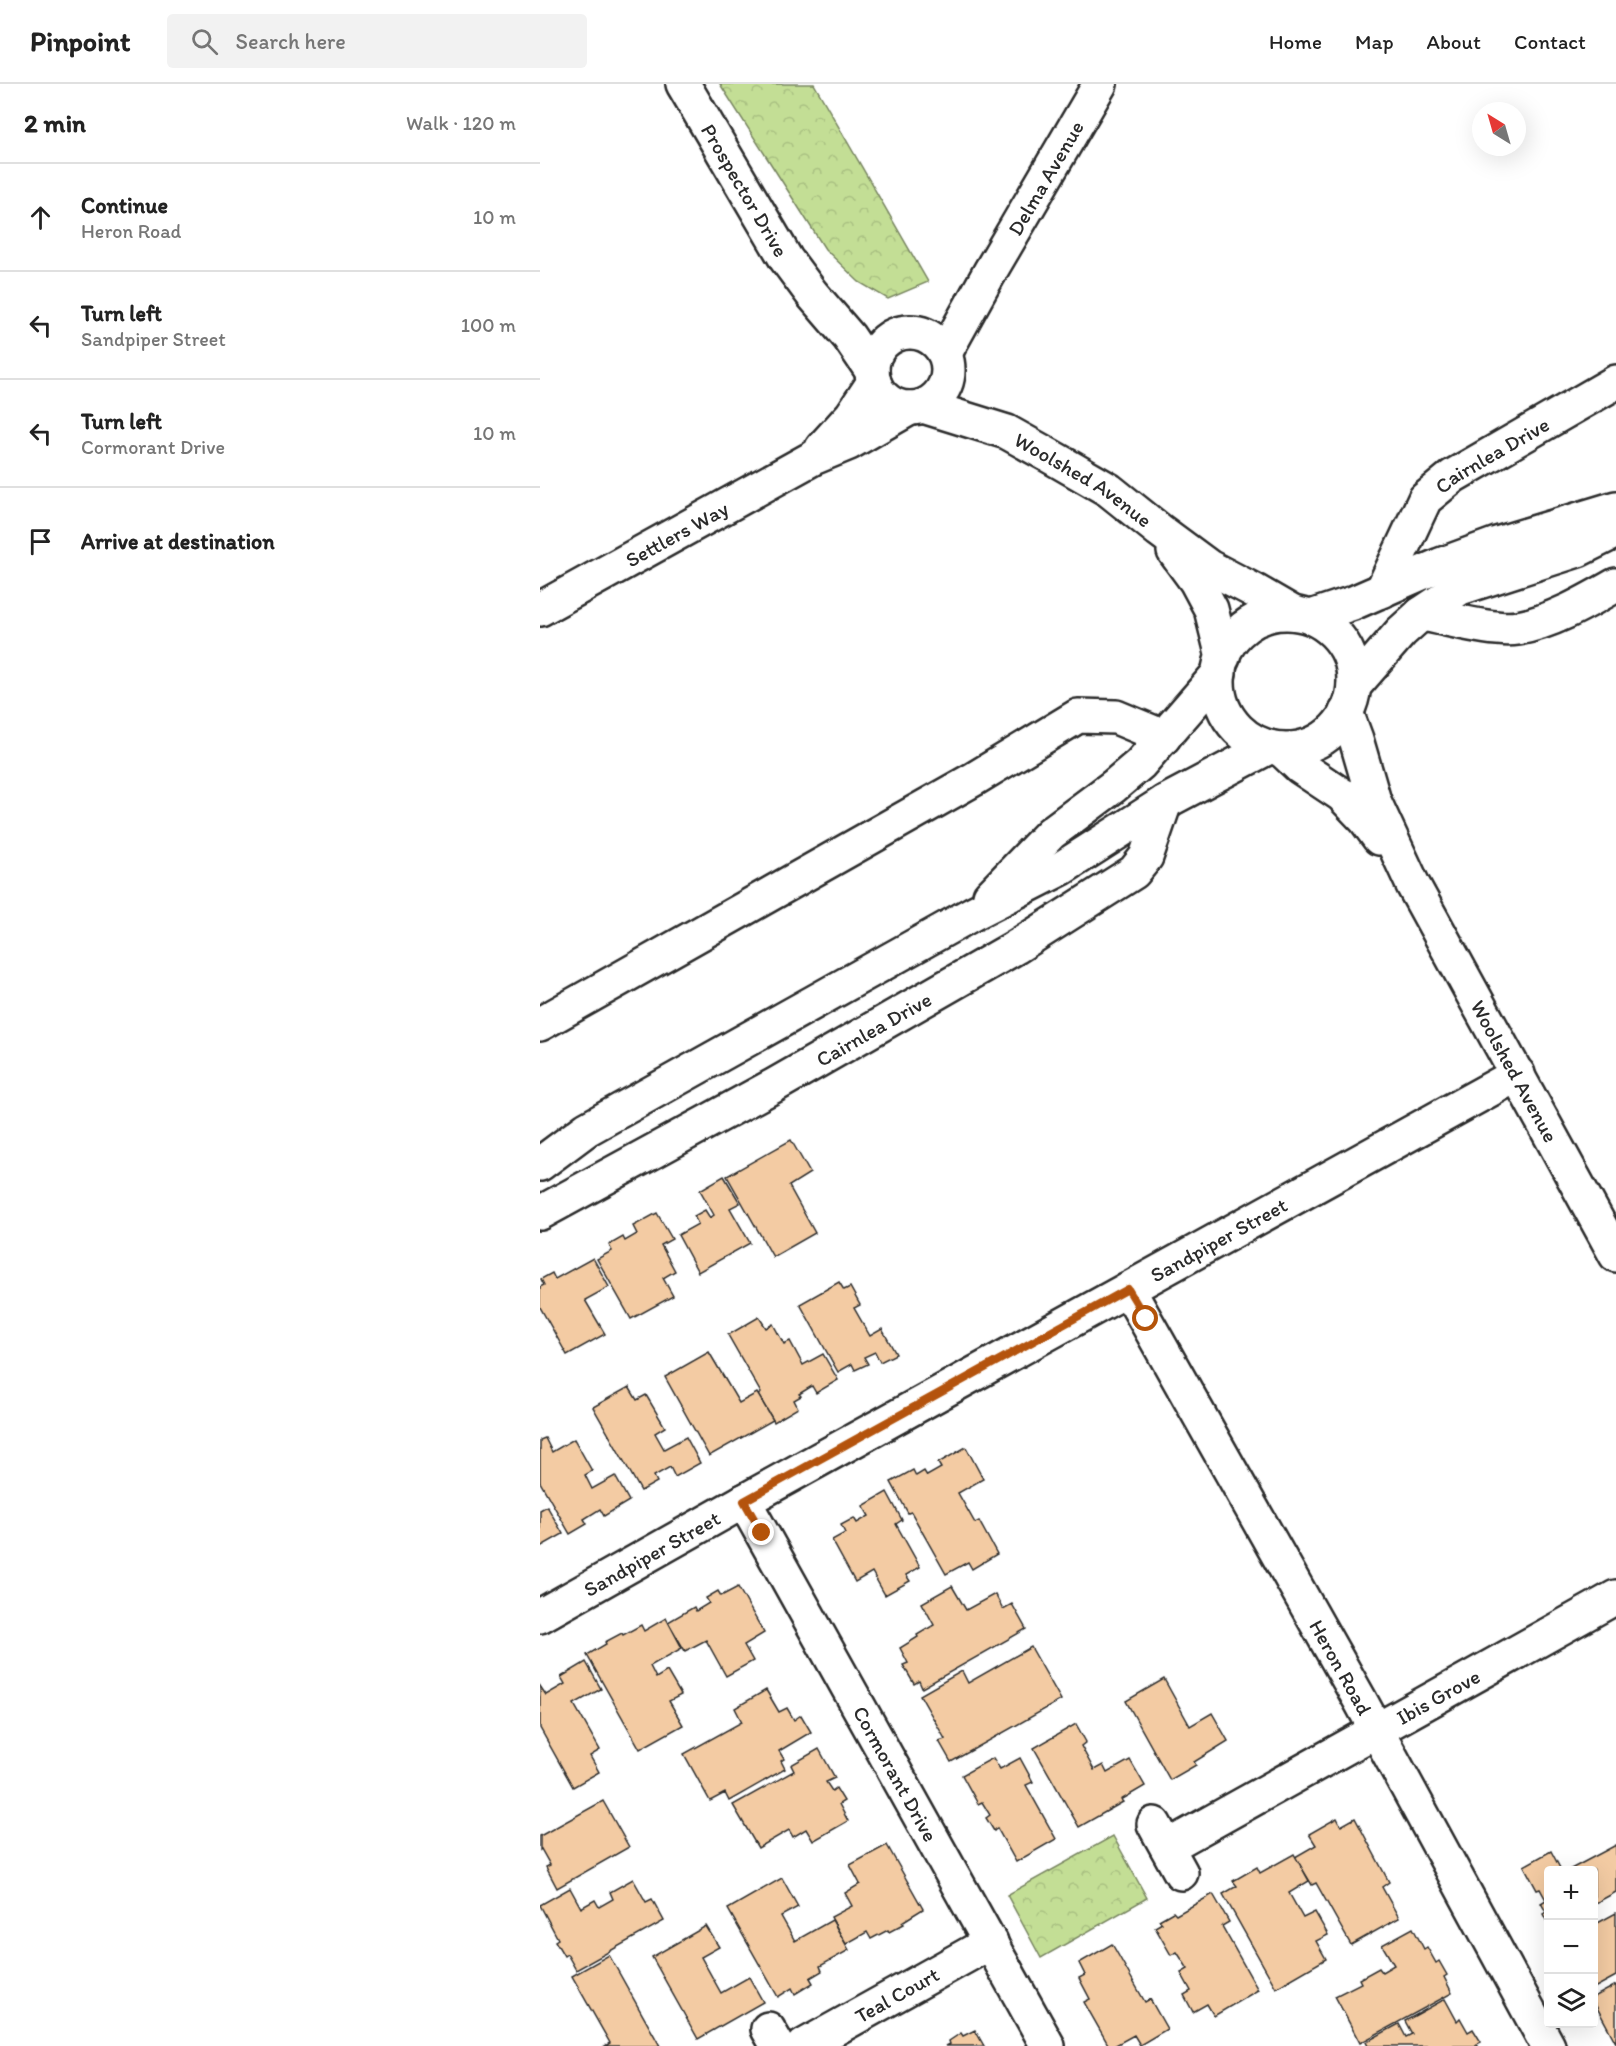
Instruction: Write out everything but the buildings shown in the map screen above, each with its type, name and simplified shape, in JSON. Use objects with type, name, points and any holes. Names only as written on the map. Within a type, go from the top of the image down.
[{"type":"street","name":"Prospector Drive","points":[[683,84],[786,259],[849,337],[873,377]]},
{"type":"street","name":"Delma Avenue","points":[[947,362],[991,270],[1100,84]]},
{"type":"street","name":"Delma Avenue","points":[[907,332],[991,270]]},
{"type":"street","name":"Prospector Drive","points":[[812,294],[861,322],[907,332]]},
{"type":"street","points":[[907,332],[929,336],[939,343],[947,362],[947,381],[941,392],[933,400],[917,407],[898,406],[888,401],[879,393],[873,377],[873,359],[878,348],[887,339],[907,332]]},
{"type":"street","name":"Woolshed Avenue","points":[[947,362],[980,406],[1007,432]]},
{"type":"street","name":"Settlers Way","points":[[813,458],[852,416],[873,377]]},
{"type":"street","name":"Cairnlea Drive","points":[[1382,591],[1425,499],[1453,476],[1616,382]]},
{"type":"street","name":"Woolshed Avenue","points":[[917,407],[1007,432],[1109,490],[1209,567],[1302,615]]},
{"type":"street","name":"Settlers Way","points":[[542,604],[813,458],[849,443],[917,407]]},
{"type":"street","points":[[972,914],[1051,833],[1132,771],[1164,737],[1221,665],[1234,638],[1251,623],[1271,615],[1302,615],[1353,603],[1440,565],[1497,544],[1616,508]]},
{"type":"street","name":"Woolshed Avenue","points":[[1159,530],[1196,581],[1211,609],[1221,665]]},
{"type":"street","points":[[1221,665],[1219,693],[1225,711],[1236,727],[1251,740],[1275,748],[1301,747],[1319,740],[1335,729],[1350,699],[1401,632],[1421,614],[1460,588],[1578,550],[1616,531]]},
{"type":"street","points":[[1421,614],[1492,627],[1516,628],[1548,619],[1616,585]]},
{"type":"street","points":[[1302,615],[1330,628],[1344,644],[1352,664],[1350,699]]},
{"type":"street","name":"Woolshed Avenue","points":[[1350,699],[1359,746],[1374,801],[1413,885],[1616,1255]]},
{"type":"street","points":[[540,1024],[974,779],[1078,716],[1116,717],[1164,737]]},
{"type":"street","points":[[540,1164],[587,1129],[972,914],[1062,868],[1165,802],[1275,748]]},
{"type":"street","name":"Woolshed Avenue","points":[[1275,748],[1342,795],[1365,819],[1413,885]]},
{"type":"street","name":"Cairnlea Drive","points":[[540,1213],[905,1011],[1016,947],[1134,872],[1146,857],[1165,802]]},
{"type":"street","name":"Sandpiper Street","points":[[540,1616],[1518,1074]]},
{"type":"street","points":[[540,1146],[587,1129]]},
{"type":"street","name":"Heron Road","points":[[1128,1289],[1376,1730],[1548,2046]]},
{"type":"street","name":"Cormorant Drive","points":[[744,1501],[1048,2046]]},
{"type":"street","name":"Ibis Grove","points":[[1168,1848],[1616,1597]]},
{"type":"street","name":"Teal Court","points":[[804,2046],[991,1942]]},
{"type":"green space","points":[[720,84],[814,84],[928,282],[888,299],[859,282],[825,249]]},
{"type":"green space","points":[[1113,1836],[1147,1898],[1041,1958],[1007,1895]]},
{"type":"route","points":[[762,1533],[744,1501],[1128,1289],[1146,1319]]}]
